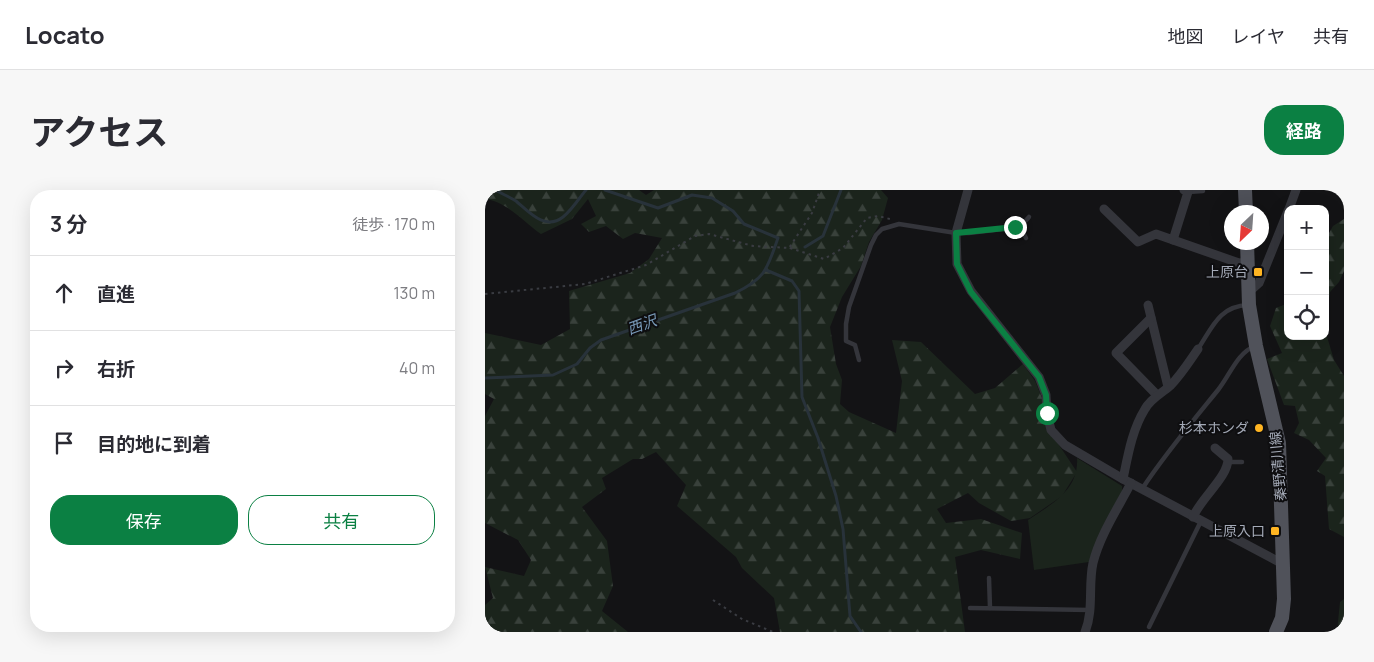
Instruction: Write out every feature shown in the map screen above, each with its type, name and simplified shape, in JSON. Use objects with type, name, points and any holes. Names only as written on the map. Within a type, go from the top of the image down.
[{"type":"main road","points":[[1245,190],[1246,205]]},
{"type":"main road","name":"秦野清川線","points":[[1247,250],[1249,299],[1256,346],[1279,444],[1283,609],[1276,632]]},
{"type":"street","points":[[969,190],[956,233],[957,264],[971,292],[1039,377],[1046,395],[1047,413],[1051,430],[1065,445],[1127,481],[1283,564]]},
{"type":"street","points":[[1290,205],[1296,190]]},
{"type":"street","points":[[1173,240],[1186,191]]},
{"type":"street","points":[[1104,209],[1138,242],[1156,234],[1239,263],[1248,262]]},
{"type":"street","points":[[1249,299],[1259,283],[1284,220]]},
{"type":"street","points":[[1148,305],[1168,387]]},
{"type":"street","points":[[1151,318],[1116,353],[1156,394]]},
{"type":"street","points":[[1089,630],[1093,565],[1099,544],[1127,481],[1137,426],[1145,408],[1156,394],[1168,387],[1198,349]]},
{"type":"street","points":[[1197,519],[1198,506],[1228,468],[1228,459],[1215,448]]},
{"type":"lane","points":[[1186,191],[1203,191]]},
{"type":"lane","points":[[859,360],[855,345],[847,342],[846,324],[849,307],[876,235],[882,229],[899,224],[956,233],[1020,227],[1029,217]]},
{"type":"lane","points":[[1020,227],[1026,238]]},
{"type":"lane","points":[[1198,349],[1226,310],[1249,299]]},
{"type":"lane","points":[[1142,489],[1203,406],[1219,389],[1246,350],[1256,346]]},
{"type":"lane","points":[[1228,462],[1242,462]]},
{"type":"lane","points":[[1149,627],[1197,519]]},
{"type":"lane","points":[[989,578],[990,608]]},
{"type":"lane","points":[[970,608],[1090,610]]},
{"type":"path","points":[[789,248],[811,213],[820,190]]},
{"type":"path","points":[[485,294],[585,284],[646,265],[695,236],[709,234],[753,246],[789,248],[825,259],[843,248],[867,218],[878,216],[899,224]]},
{"type":"path","points":[[713,600],[742,619],[773,632]]},
{"type":"green space","points":[[485,190],[639,190],[646,195],[654,190],[881,190],[888,198],[882,220],[869,242],[861,266],[842,297],[830,327],[836,364],[842,380],[840,404],[849,412],[896,433],[902,381],[892,340],[921,342],[975,394],[995,388],[1023,364],[1035,381],[1057,442],[1077,472],[1062,496],[1030,518],[1011,521],[979,503],[968,493],[937,509],[946,523],[981,519],[1022,533],[1020,559],[981,550],[955,557],[965,632],[780,632],[774,598],[742,568],[736,557],[677,506],[686,485],[656,452],[642,459],[633,459],[602,478],[606,489],[582,507],[607,541],[613,586],[602,611],[628,632],[485,632],[485,605],[493,598],[485,567],[524,576],[531,560],[518,540],[485,523],[485,416],[494,399],[485,394],[485,333],[541,345],[570,329],[569,291],[630,273],[649,259],[662,238],[635,233],[623,239],[606,226],[589,232],[581,224],[596,216],[588,199],[572,219],[541,234],[507,208],[485,199]]},
{"type":"green space","points":[[1344,219],[1344,271],[1339,282],[1330,292],[1329,298],[1329,233],[1333,226]]},
{"type":"green space","points":[[1284,305],[1284,340],[1328,340],[1334,360],[1344,376],[1344,537],[1329,529],[1325,476],[1317,471],[1326,458],[1309,440],[1294,433],[1299,423],[1295,406],[1284,405],[1267,359],[1282,353],[1270,326],[1276,308]]},
{"type":"green space","points":[[1077,458],[1122,486],[1122,492],[1089,562],[1034,570],[1028,520],[1055,502],[1069,487],[1074,479]]},
{"type":"green space","points":[[1344,599],[1344,625],[1341,627],[1341,632],[1337,632],[1340,602]]},
{"type":"waterway","points":[[495,190],[516,201],[532,215],[550,222],[563,217],[586,190]]},
{"type":"waterway","name":"西沢","points":[[485,378],[553,375],[577,364],[590,348],[601,340],[735,293],[745,288],[764,272],[778,238],[744,224],[733,211],[712,198],[692,195],[658,208],[605,190]]},
{"type":"waterway","name":"西沢","points":[[805,247],[823,236],[841,190]]},
{"type":"waterway","points":[[766,270],[792,281],[799,291],[802,397],[818,438],[836,496],[843,529],[850,616],[861,632]]},
{"type":"place","name":"上原台","points":[[1258,272]]},
{"type":"place","name":"杉本ホンダ","points":[[1259,428]]},
{"type":"place","name":"上原入口","points":[[1275,531]]},
{"type":"route","points":[[1015,227],[956,233],[957,264],[971,292],[1039,377],[1046,395],[1047,413]]}]
